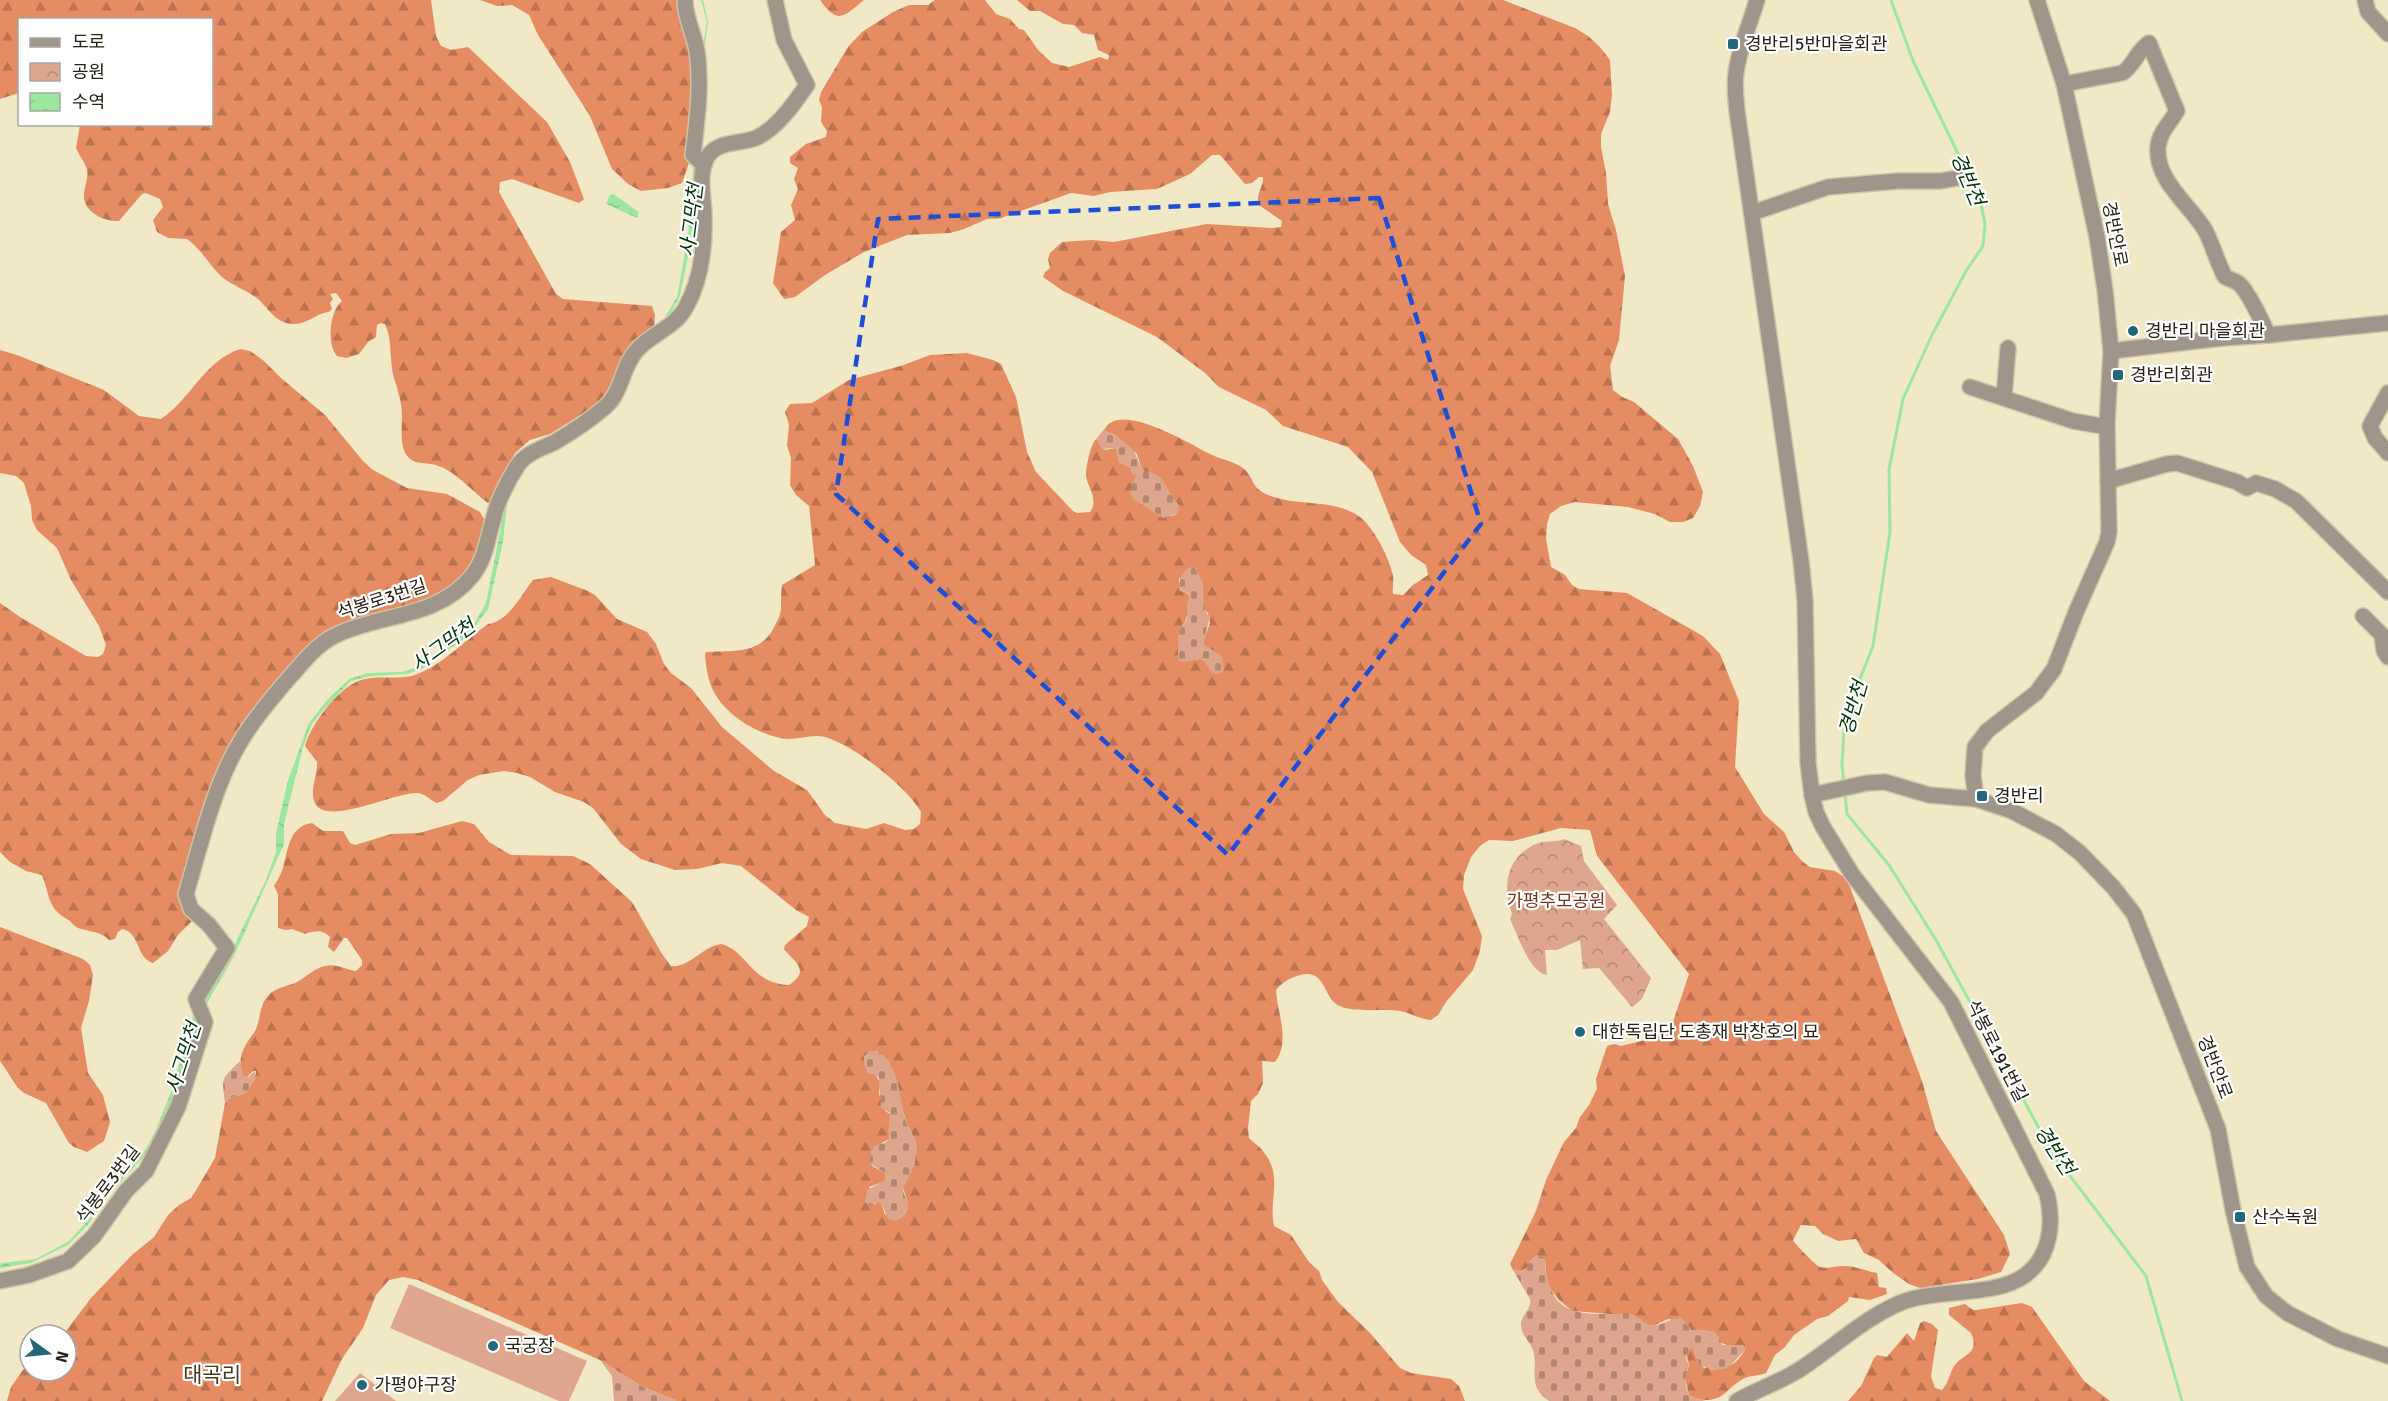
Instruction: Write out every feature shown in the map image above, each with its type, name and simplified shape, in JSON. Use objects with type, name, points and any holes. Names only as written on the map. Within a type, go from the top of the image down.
[{"type":"street","name":"석봉로3번길","points":[[0,1281],[29,1275],[68,1261],[94,1236],[126,1191],[146,1171],[178,1107],[205,1022],[196,999],[227,948],[209,925],[191,909],[186,894],[217,789],[240,741],[264,708],[320,644],[351,629],[427,608],[446,598],[470,578],[485,553],[496,509],[518,464],[527,456],[558,440],[606,407],[618,391],[628,363],[637,349],[674,323],[687,305],[698,279],[704,238],[703,175],[700,161],[700,80],[697,50],[687,18],[685,0]]},
{"type":"street","points":[[700,161],[726,144],[761,136],[790,108],[807,85],[784,40],[775,0]]},
{"type":"street","name":"석봉로191번길","points":[[1737,1401],[1784,1379],[1858,1325],[1903,1302],[1950,1292],[1993,1289],[2024,1276],[2039,1260],[2047,1244],[2051,1228],[2047,1194],[1951,1002],[1852,874],[1823,827],[1807,732],[1805,600],[1802,571],[1735,85],[1742,44],[1757,0]]},
{"type":"street","name":"경반안로","points":[[1976,799],[1973,757],[1980,739],[2036,693],[2054,669],[2107,542],[2107,427],[2111,351],[2105,290],[2097,237],[2064,84],[2037,0]]},
{"type":"street","points":[[2365,0],[2368,12],[2388,34]]},
{"type":"street","points":[[2064,84],[2122,74],[2128,69],[2140,49],[2149,43],[2177,111],[2159,141],[2159,165],[2212,243],[2224,277],[2238,283],[2244,289],[2252,307],[2262,319],[2268,335]]},
{"type":"street","points":[[1752,213],[1828,187],[1898,181],[1941,181],[1957,178]]},
{"type":"street","points":[[2111,351],[2388,323]]},
{"type":"street","points":[[2004,397],[2008,348]]},
{"type":"street","points":[[1970,387],[2073,420],[2107,427]]},
{"type":"street","points":[[2388,393],[2370,426],[2375,438],[2388,453]]},
{"type":"street","points":[[2108,481],[2177,463],[2237,482],[2247,488],[2256,483],[2275,489],[2296,501],[2388,592]]},
{"type":"street","points":[[2363,616],[2382,635],[2384,651],[2388,657]]},
{"type":"street","name":"경반안로","points":[[1818,794],[1867,783],[1885,783],[1929,795],[1976,799],[2031,820],[2056,834],[2080,853],[2119,894],[2134,914],[2218,1129],[2233,1210],[2247,1267],[2266,1296],[2287,1313],[2319,1331],[2388,1356]]},
{"type":"highlighted area","points":[[1379,198],[1481,524],[1228,855],[836,494],[878,219]]},
{"type":"green space","points":[[0,0],[431,0],[436,36],[441,46],[451,50],[468,47],[547,122],[570,162],[584,199],[579,203],[512,179],[500,182],[499,192],[556,294],[563,299],[652,306],[655,315],[654,327],[628,349],[611,391],[600,403],[550,434],[530,440],[515,453],[492,500],[488,503],[444,468],[415,462],[405,453],[402,440],[402,410],[385,324],[377,325],[376,337],[368,342],[359,354],[346,358],[337,356],[331,344],[331,327],[332,319],[342,301],[336,293],[330,294],[333,299],[330,303],[332,309],[329,312],[299,324],[283,322],[254,296],[222,277],[197,247],[187,239],[168,238],[157,232],[153,220],[163,207],[160,199],[146,193],[142,194],[119,221],[98,216],[86,204],[84,195],[87,170],[76,148],[80,126],[213,126],[213,18],[18,18],[18,93],[0,99]]},
{"type":"green space","points":[[480,0],[682,0],[694,49],[690,160],[682,183],[668,188],[641,191],[628,184],[612,169],[590,116],[538,35],[529,15],[512,5],[497,6]]},
{"type":"green space","points":[[820,0],[864,0],[841,16],[832,13]]},
{"type":"green space","points":[[935,0],[985,0],[996,14],[1010,19],[1019,29],[1024,30],[1038,50],[1052,63],[1069,67],[1100,57],[1108,60],[1109,55],[1098,50],[1094,35],[1082,33],[1074,25],[1063,24],[1040,11],[1030,11],[1017,0],[1503,0],[1575,28],[1600,47],[1610,60],[1612,95],[1610,112],[1601,134],[1601,147],[1608,204],[1616,230],[1625,276],[1619,340],[1610,366],[1613,390],[1634,402],[1678,439],[1693,466],[1703,492],[1700,506],[1693,518],[1683,522],[1670,522],[1655,514],[1628,507],[1575,502],[1561,506],[1550,514],[1547,524],[1546,539],[1551,567],[1565,575],[1572,585],[1579,589],[1627,593],[1703,636],[1720,654],[1739,701],[1735,767],[1764,814],[1784,832],[1794,852],[1803,862],[1810,867],[1835,871],[1847,879],[1922,1081],[1936,1131],[2004,1235],[2010,1254],[2001,1272],[1978,1279],[1920,1288],[1909,1284],[1879,1260],[1864,1253],[1856,1239],[1838,1241],[1823,1234],[1815,1226],[1801,1225],[1793,1240],[1818,1266],[1826,1268],[1848,1266],[1877,1273],[1879,1287],[1886,1288],[1887,1294],[1870,1300],[1849,1297],[1848,1301],[1828,1316],[1817,1319],[1794,1335],[1775,1355],[1766,1373],[1743,1379],[1721,1396],[1703,1400],[1689,1395],[1685,1379],[1689,1366],[1687,1356],[1689,1349],[1693,1348],[1699,1364],[1711,1370],[1734,1363],[1745,1350],[1743,1345],[1722,1343],[1691,1330],[1685,1322],[1668,1319],[1653,1326],[1629,1314],[1572,1311],[1559,1300],[1547,1284],[1545,1258],[1530,1261],[1527,1268],[1520,1271],[1513,1270],[1510,1264],[1536,1211],[1546,1180],[1564,1142],[1576,1128],[1597,1089],[1596,1079],[1607,1046],[1615,1044],[1621,1046],[1669,1034],[1689,974],[1597,856],[1590,830],[1561,828],[1513,841],[1489,840],[1480,846],[1471,857],[1464,875],[1463,889],[1482,936],[1480,951],[1473,970],[1438,1015],[1431,1020],[1400,1011],[1357,1010],[1342,1007],[1333,1001],[1320,980],[1313,975],[1303,974],[1288,980],[1279,987],[1276,990],[1283,1036],[1280,1054],[1275,1062],[1262,1061],[1263,1083],[1258,1094],[1251,1101],[1249,1138],[1263,1151],[1273,1170],[1274,1226],[1291,1235],[1309,1262],[1319,1271],[1322,1280],[1338,1302],[1370,1333],[1400,1368],[1411,1373],[1451,1379],[1459,1386],[1465,1401],[677,1401],[641,1386],[600,1360],[418,1280],[403,1277],[389,1280],[376,1295],[363,1328],[342,1359],[322,1401],[7,1401],[11,1387],[18,1377],[18,1383],[78,1383],[78,1323],[72,1323],[91,1298],[132,1255],[154,1237],[168,1215],[191,1198],[195,1192],[215,1158],[225,1103],[228,1099],[246,1093],[256,1077],[256,1071],[246,1078],[243,1076],[240,1064],[244,1048],[256,1030],[268,996],[321,967],[333,965],[356,971],[362,965],[362,960],[347,938],[344,938],[334,952],[328,947],[330,937],[324,933],[305,934],[292,929],[278,928],[278,894],[274,886],[282,871],[291,840],[298,829],[304,825],[312,823],[323,831],[343,831],[350,843],[355,845],[391,834],[419,833],[462,821],[474,824],[489,842],[511,855],[573,856],[590,864],[632,902],[671,966],[684,964],[707,949],[721,944],[738,953],[766,979],[776,983],[789,985],[799,975],[800,970],[796,962],[784,949],[785,945],[807,926],[809,917],[796,910],[741,866],[722,863],[697,869],[675,870],[641,859],[621,844],[593,808],[584,802],[555,792],[530,777],[504,771],[479,775],[468,780],[443,801],[437,803],[417,793],[346,810],[322,809],[313,798],[317,762],[305,746],[320,716],[346,688],[365,679],[407,677],[420,673],[447,657],[488,624],[502,618],[533,580],[551,577],[595,595],[617,619],[647,632],[671,673],[691,688],[722,727],[774,771],[807,790],[825,815],[835,823],[866,829],[884,823],[905,830],[914,829],[920,824],[921,812],[914,801],[892,779],[864,758],[825,737],[788,739],[753,728],[722,704],[710,683],[706,652],[742,650],[751,648],[766,639],[780,615],[782,585],[815,565],[809,506],[796,495],[790,485],[791,458],[787,445],[789,425],[785,412],[790,404],[812,403],[849,380],[904,365],[930,355],[967,353],[1001,364],[1016,397],[1027,452],[1036,472],[1077,513],[1090,512],[1092,508],[1093,498],[1086,472],[1090,451],[1096,439],[1105,450],[1116,448],[1119,462],[1131,468],[1132,473],[1137,475],[1137,501],[1161,516],[1175,515],[1177,503],[1168,494],[1163,481],[1143,472],[1137,454],[1114,434],[1104,431],[1111,422],[1123,419],[1138,421],[1172,434],[1214,456],[1240,466],[1255,486],[1268,495],[1279,499],[1339,507],[1360,517],[1376,536],[1389,561],[1393,576],[1393,594],[1403,595],[1428,575],[1426,565],[1411,555],[1400,542],[1372,472],[1348,447],[1283,426],[1266,410],[1219,387],[1205,373],[1157,337],[1063,291],[1043,277],[1050,268],[1048,259],[1050,253],[1062,242],[1092,240],[1114,242],[1207,224],[1281,227],[1282,221],[1259,205],[1258,197],[1263,177],[1245,184],[1220,155],[1212,155],[1190,174],[1157,189],[1110,192],[1094,196],[1071,193],[950,233],[907,235],[864,252],[825,275],[795,297],[784,299],[773,283],[781,232],[795,220],[791,205],[798,189],[794,179],[798,168],[790,163],[790,157],[806,144],[826,137],[827,131],[821,122],[822,107],[819,100],[821,92],[848,47],[862,32],[893,12],[909,5],[928,5]],"holes":[[[1195,567],[1200,580],[1204,610],[1208,613],[1210,623],[1203,642],[1207,663],[1202,659],[1193,659],[1182,626],[1186,619],[1190,597],[1179,590],[1179,579]],[[876,1051],[887,1060],[907,1124],[916,1142],[915,1163],[903,1188],[907,1200],[885,1215],[881,1202],[874,1205],[869,1187],[886,1181],[885,1173],[872,1166],[882,1143],[889,1139],[890,1114],[885,1111],[879,1094],[880,1082],[875,1074]]]},
{"type":"green space","points":[[240,349],[250,351],[264,361],[325,415],[373,470],[407,488],[447,494],[480,512],[485,521],[483,553],[455,587],[396,613],[367,616],[343,623],[324,634],[248,720],[189,868],[192,921],[178,935],[168,951],[153,963],[143,956],[128,931],[122,929],[115,939],[109,940],[99,933],[75,926],[52,906],[42,875],[26,871],[10,862],[0,852],[0,603],[86,656],[98,657],[103,654],[106,645],[99,626],[71,580],[57,548],[37,530],[32,520],[31,506],[24,483],[16,476],[0,473],[0,350],[104,390],[139,416],[161,419],[172,411],[217,362]]},
{"type":"green space","points":[[1106,427],[1105,431],[1114,434],[1134,451],[1143,471],[1151,472],[1161,479],[1179,505],[1178,513],[1163,518],[1133,499],[1130,492],[1136,475],[1132,473],[1131,468],[1119,462],[1116,448],[1102,449],[1096,439]]},
{"type":"green space","points":[[1194,566],[1203,583],[1204,610],[1210,617],[1203,644],[1222,656],[1224,670],[1219,674],[1212,673],[1203,659],[1183,662],[1178,660],[1178,633],[1187,619],[1187,603],[1190,597],[1188,593],[1179,590],[1180,582],[1184,572]]},
{"type":"green space","name":"가평추모공원","points":[[1564,839],[1581,846],[1584,861],[1617,905],[1604,919],[1651,978],[1642,999],[1632,1007],[1599,968],[1583,969],[1580,940],[1557,950],[1545,950],[1547,975],[1541,972],[1529,960],[1510,919],[1512,914],[1507,883],[1518,857],[1536,844]]},
{"type":"green space","points":[[0,927],[83,959],[90,965],[93,975],[89,1001],[81,1028],[88,1073],[103,1095],[110,1122],[104,1141],[87,1152],[69,1143],[46,1103],[18,1088],[0,1061]]},
{"type":"green space","points":[[870,1051],[880,1053],[893,1069],[904,1115],[917,1145],[915,1164],[903,1188],[908,1203],[907,1211],[903,1217],[896,1220],[888,1219],[881,1202],[872,1206],[865,1202],[867,1190],[886,1180],[885,1173],[869,1163],[874,1146],[885,1143],[889,1139],[890,1117],[890,1113],[881,1108],[879,1078],[875,1074],[868,1074],[864,1064],[864,1056]]},
{"type":"green space","points":[[240,1061],[243,1076],[248,1077],[255,1071],[256,1077],[246,1093],[228,1099],[225,1103],[224,1079]]},
{"type":"green space","points":[[1537,1255],[1545,1258],[1546,1274],[1551,1290],[1567,1308],[1587,1313],[1631,1314],[1652,1325],[1682,1318],[1691,1330],[1711,1330],[1717,1334],[1722,1345],[1743,1345],[1745,1350],[1728,1368],[1712,1371],[1708,1367],[1700,1367],[1693,1348],[1689,1348],[1686,1358],[1689,1366],[1686,1386],[1691,1397],[1706,1401],[1549,1401],[1535,1384],[1533,1350],[1521,1329],[1521,1321],[1530,1299],[1513,1270],[1520,1271],[1527,1268],[1529,1261]]},
{"type":"green space","name":"국궁장","points":[[409,1284],[587,1361],[569,1401],[559,1401],[390,1328]]},
{"type":"green space","points":[[2022,1303],[2032,1307],[2084,1381],[2110,1401],[1848,1401],[1861,1386],[1874,1358],[1877,1355],[1887,1357],[1907,1333],[1914,1341],[1920,1323],[1924,1321],[1932,1324],[1938,1330],[1931,1376],[1935,1388],[1942,1390],[1956,1363],[1972,1350],[1973,1346],[1971,1333],[1949,1315],[1949,1308],[1965,1304],[1977,1310]]},
{"type":"green space","points":[[600,1360],[641,1386],[677,1401],[614,1401],[612,1376]]},
{"type":"green space","name":"가평야구장","points":[[360,1373],[396,1401],[335,1401]]},
{"type":"water","name":"사그막천","points":[[701,0],[703,0],[708,21],[704,51],[707,83],[706,106],[693,195],[693,231],[680,296],[670,314],[661,324],[677,297],[688,236],[693,168],[701,128],[702,49],[707,22]]},
{"type":"water","points":[[613,194],[639,212],[637,218],[606,204],[610,195]]},
{"type":"water","name":"사그막천","points":[[509,485],[503,542],[488,609],[469,635],[421,669],[407,674],[371,676],[351,681],[312,724],[303,747],[284,824],[284,844],[234,956],[194,1026],[174,1096],[145,1155],[106,1198],[88,1225],[68,1245],[31,1263],[0,1268],[2,1263],[36,1259],[69,1241],[144,1152],[155,1132],[173,1087],[193,1017],[232,950],[266,880],[276,852],[276,834],[288,780],[309,723],[328,699],[349,679],[368,673],[402,672],[414,668],[444,651],[474,624],[486,603]]},
{"type":"waterway","name":"경반천","points":[[1844,784],[1842,766],[1844,728],[1854,694],[1873,646],[1890,532],[1889,469],[1903,399],[1932,335],[1966,271],[1983,246],[1985,224],[1980,199],[1913,61],[1891,0]]},
{"type":"waterway","name":"경반천","points":[[1845,794],[1847,814],[1889,865],[1936,940],[2052,1152],[2146,1276],[2182,1401]]},
{"type":"place","name":"경반리5반마을회관","points":[[1733,44]]},
{"type":"place","name":"경반리 마을회관","points":[[2133,331]]},
{"type":"place","name":"경반리회관","points":[[2118,375]]},
{"type":"place","name":"경반리","points":[[1982,796]]},
{"type":"place","name":"대한독립단 도총재 박창호의 묘","points":[[1580,1032]]},
{"type":"place","name":"산수녹원","points":[[2240,1217]]},
{"type":"place","name":"국궁장","points":[[493,1346]]},
{"type":"place","name":"가평야구장","points":[[362,1385]]},
{"type":"district","name":"대곡리","points":[[212,1375]]}]
